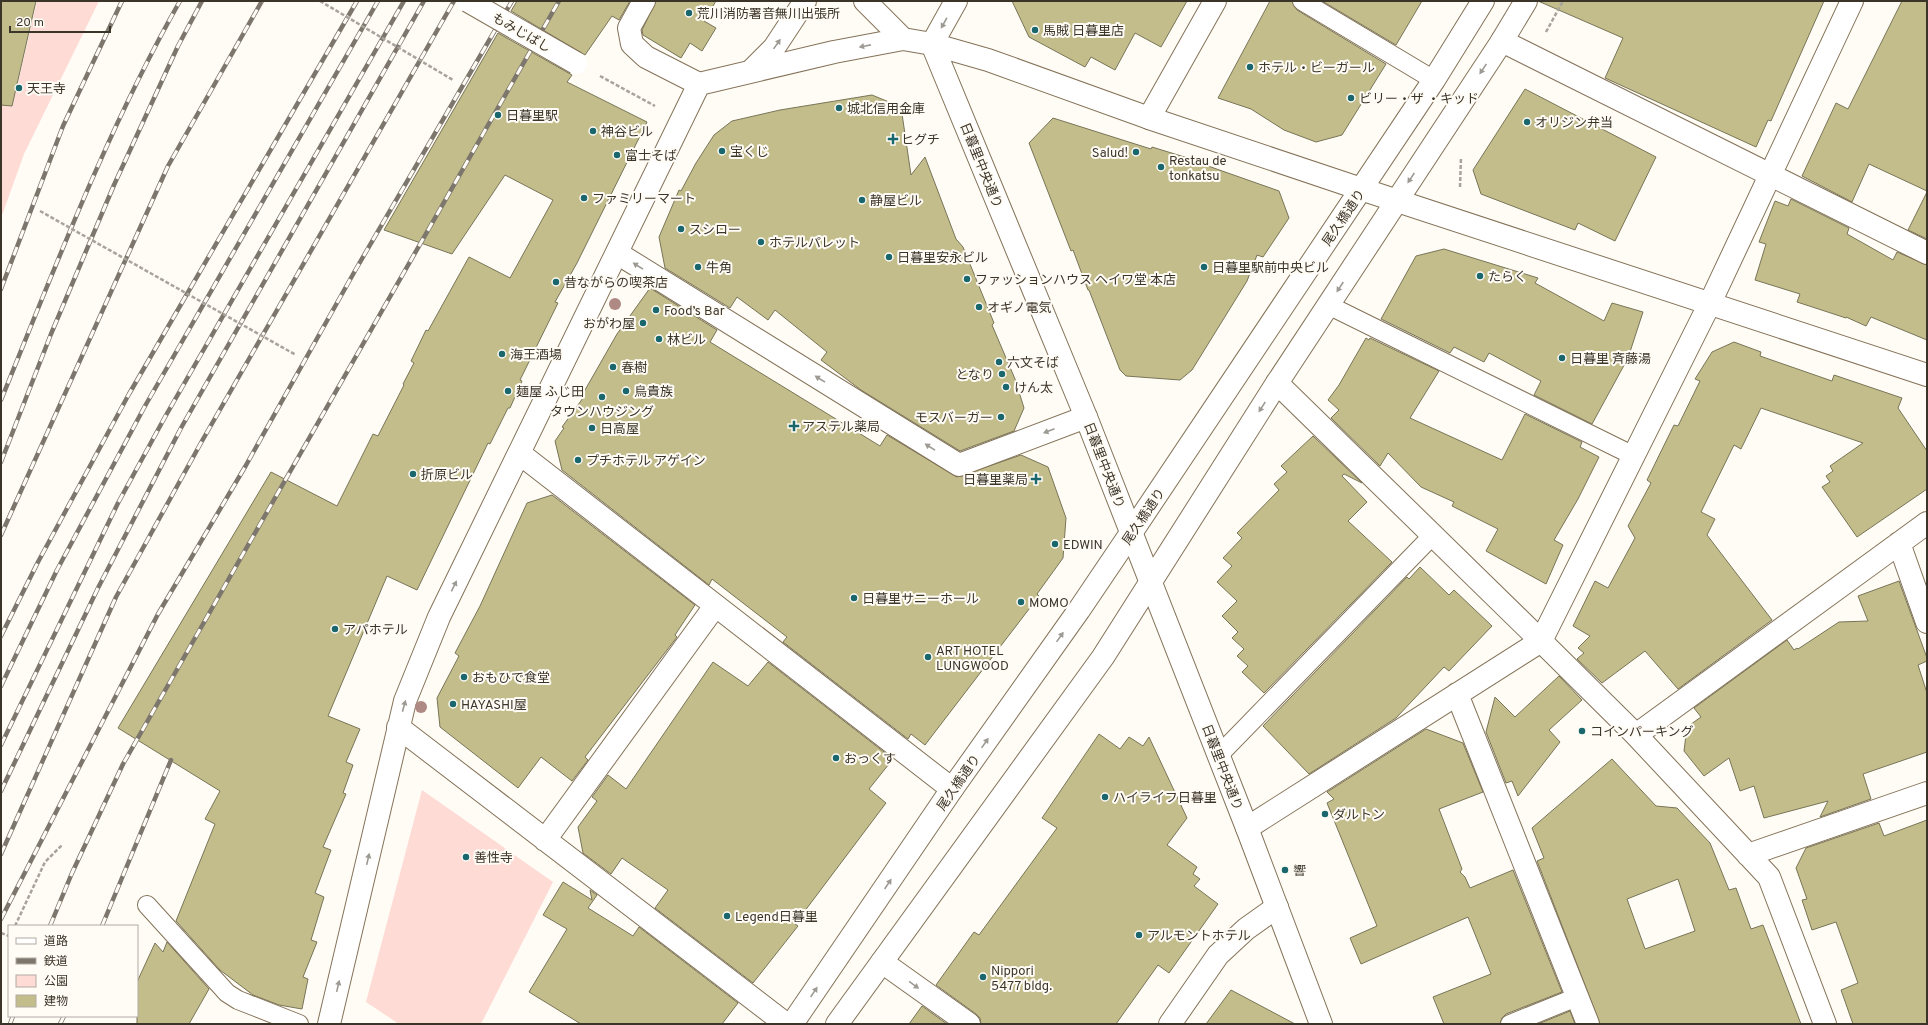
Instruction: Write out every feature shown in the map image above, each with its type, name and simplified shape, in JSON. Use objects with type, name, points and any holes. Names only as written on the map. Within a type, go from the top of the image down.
[{"type":"street","name":"もみじばし","points":[[468,1],[576,63]]},
{"type":"street","points":[[644,1],[629,28],[632,44],[646,58],[699,84],[834,52],[903,39],[932,44],[988,60],[1149,118],[1927,375]]},
{"type":"street","points":[[750,72],[774,48],[805,1]]},
{"type":"street","points":[[865,1],[903,39]]},
{"type":"street","points":[[932,44],[956,1]]},
{"type":"street","points":[[1149,118],[1215,1]]},
{"type":"street","name":"尾久橋通り","points":[[792,1024],[952,789],[1079,610],[1434,80],[1483,1]]},
{"type":"street","points":[[837,1024],[1103,657],[1277,383],[1502,41],[1526,1]]},
{"type":"street","points":[[1247,828],[1542,641],[1710,303],[1852,1]]},
{"type":"street","points":[[1502,41],[1927,253]]},
{"type":"street","name":"日暮里中央通り","points":[[932,44],[1086,417],[1219,755],[1321,1024]]},
{"type":"street","points":[[329,1024],[405,701],[439,617],[699,84]]},
{"type":"street","points":[[617,253],[959,465],[1086,417]]},
{"type":"street","points":[[1277,383],[1542,641],[1636,735],[1769,877],[1825,1024]]},
{"type":"street","points":[[519,453],[952,789]]},
{"type":"street","points":[[1636,735],[1927,524]]},
{"type":"street","points":[[1899,543],[1927,622]]},
{"type":"street","points":[[545,840],[715,606]]},
{"type":"street","points":[[1457,694],[1588,1024]]},
{"type":"street","points":[[398,727],[786,1024]]},
{"type":"street","points":[[1748,855],[1927,793]]},
{"type":"street","points":[[1170,1024],[1218,955],[1246,929],[1277,907]]},
{"type":"street","points":[[882,962],[969,1024]]},
{"type":"lane","points":[[1302,1],[1434,80]]},
{"type":"lane","points":[[1328,305],[1634,456]]},
{"type":"lane","points":[[1219,755],[1433,535]]},
{"type":"lane","points":[[147,905],[227,993],[238,1000],[299,1024]]},
{"type":"lane","points":[[1510,1024],[1577,997]]},
{"type":"path","points":[[320,1],[453,80]]},
{"type":"path","points":[[1544,35],[1563,1]]},
{"type":"path","points":[[576,63],[643,100]]},
{"type":"path","points":[[40,211],[296,355]]},
{"type":"path","points":[[15,925],[45,862],[62,845]]},
{"type":"green space","points":[[37,1],[99,1],[24,154],[1,218],[1,79],[18,83]]},
{"type":"green space","points":[[422,790],[553,882],[481,1024],[399,1024],[366,1002]]},
{"type":"building","points":[[1,1],[36,1],[12,106],[1,105]]},
{"type":"building","points":[[517,1],[630,1],[619,20],[612,16],[585,55],[511,11]]},
{"type":"building","points":[[656,1],[716,1],[704,21],[716,28],[702,51],[690,43],[681,58],[643,35],[642,30]]},
{"type":"building","points":[[1012,1],[1187,1],[1161,47],[1135,33],[1115,70],[1091,57],[1085,67],[1029,37]]},
{"type":"building","points":[[1270,1],[1292,1],[1297,10],[1386,64],[1342,135],[1316,142],[1284,130],[1251,109],[1218,98]]},
{"type":"building","points":[[1322,1],[1422,1],[1396,45]]},
{"type":"building","points":[[1538,1],[1824,1],[1771,121],[1768,120],[1756,147],[1605,78],[1623,38]]},
{"type":"building","points":[[1902,1],[1927,1],[1927,191],[1869,164],[1852,202],[1802,176],[1836,103],[1848,109]]},
{"type":"building","points":[[498,33],[572,75],[567,82],[647,122],[577,263],[555,302],[558,303],[520,380],[522,381],[510,408],[508,408],[490,444],[488,443],[417,590],[387,576],[328,716],[360,729],[346,762],[353,765],[343,793],[346,794],[323,847],[331,850],[315,893],[324,897],[311,940],[317,942],[303,977],[308,979],[302,1009],[279,1005],[253,995],[220,970],[176,921],[215,824],[205,819],[220,791],[118,728],[271,472],[337,506],[373,434],[378,436],[404,385],[403,384],[414,363],[411,361],[426,330],[428,331],[469,257],[510,278],[553,200],[505,175],[452,254],[384,230]]},
{"type":"building","points":[[1525,89],[1656,157],[1615,241],[1578,223],[1575,230],[1481,194],[1473,170]]},
{"type":"building","points":[[872,95],[901,107],[911,175],[925,157],[956,239],[963,247],[994,323],[992,325],[1015,379],[1024,408],[1014,431],[960,451],[861,390],[821,360],[827,352],[775,310],[768,320],[737,297],[730,308],[665,268],[659,237],[679,190],[681,191],[696,163],[714,135],[732,121],[780,110]]},
{"type":"building","points":[[1053,118],[1151,149],[1152,147],[1191,159],[1279,191],[1289,218],[1263,257],[1257,255],[1247,281],[1192,370],[1180,380],[1126,376],[1120,370],[1073,250],[1071,251],[1029,143]]},
{"type":"building","points":[[1927,192],[1927,239],[1908,230]]},
{"type":"building","points":[[1791,199],[1849,228],[1847,234],[1893,260],[1897,252],[1927,265],[1927,340],[1871,317],[1866,326],[1846,317],[1797,302],[1800,294],[1755,280],[1766,244],[1759,242],[1775,201],[1788,206]]},
{"type":"building","points":[[1444,249],[1538,278],[1535,283],[1604,321],[1612,303],[1643,312],[1628,358],[1592,424],[1534,395],[1541,381],[1489,353],[1484,362],[1454,347],[1450,353],[1381,319],[1416,256]]},
{"type":"building","points":[[650,288],[717,330],[710,342],[880,446],[887,435],[957,477],[1021,455],[1048,467],[1066,518],[1063,558],[1037,594],[1039,596],[925,745],[911,734],[908,739],[783,642],[787,637],[712,579],[709,585],[562,470],[555,441],[564,428],[562,427],[583,398],[581,397],[617,334]]},
{"type":"building","points":[[1366,338],[1369,340],[1370,338],[1439,371],[1410,418],[1502,460],[1525,414],[1582,442],[1580,447],[1599,457],[1578,499],[1554,540],[1563,545],[1546,584],[1486,551],[1498,529],[1452,506],[1454,502],[1421,487],[1388,453],[1380,466],[1331,418],[1339,410],[1328,400],[1339,385]]},
{"type":"building","points":[[1734,342],[1761,352],[1760,356],[1832,381],[1834,375],[1902,398],[1898,408],[1927,451],[1927,489],[1857,537],[1822,487],[1830,482],[1826,476],[1833,471],[1830,466],[1863,443],[1761,408],[1741,449],[1734,445],[1701,512],[1715,519],[1707,535],[1772,620],[1678,689],[1645,651],[1602,683],[1577,659],[1584,653],[1578,648],[1590,636],[1573,626],[1595,581],[1608,588],[1635,538],[1628,526],[1651,483],[1647,480],[1674,425],[1678,426],[1700,381],[1695,379],[1712,352]]},
{"type":"building","points":[[1313,436],[1362,483],[1344,474],[1342,476],[1367,502],[1348,521],[1392,562],[1264,693],[1242,672],[1248,666],[1237,656],[1244,649],[1232,638],[1238,632],[1222,616],[1237,601],[1217,582],[1232,566],[1223,558],[1242,538],[1237,533],[1279,490],[1274,484],[1287,472],[1281,466]]},
{"type":"building","points":[[552,495],[695,605],[675,635],[677,637],[585,757],[588,760],[572,781],[541,757],[518,788],[440,727],[437,698],[459,656],[455,653],[480,606],[527,503]]},
{"type":"building","points":[[1420,567],[1449,595],[1454,590],[1492,626],[1449,671],[1444,667],[1396,718],[1309,774],[1263,726],[1407,577],[1409,579]]},
{"type":"building","points":[[1899,581],[1927,658],[1927,661],[1918,665],[1927,693],[1927,752],[1863,774],[1871,799],[1820,817],[1828,801],[1764,818],[1754,786],[1740,791],[1729,758],[1704,776],[1684,751],[1687,727],[1701,717],[1694,708],[1787,640],[1794,650],[1797,648],[1798,649],[1839,622],[1868,621],[1858,596]]},
{"type":"building","points":[[713,662],[748,686],[768,662],[893,759],[869,789],[886,803],[795,924],[798,926],[753,983],[655,908],[668,890],[622,858],[611,874],[583,853],[578,827],[597,801],[592,797],[608,775],[626,789]]},
{"type":"building","points":[[1559,676],[1582,700],[1549,730],[1560,742],[1518,796],[1512,781],[1506,783],[1486,732],[1495,697],[1515,717]]},
{"type":"building","points":[[1426,729],[1463,743],[1483,792],[1439,809],[1462,869],[1460,872],[1465,877],[1470,888],[1513,870],[1562,992],[1506,1014],[1502,1018],[1500,1024],[1444,1024],[1433,997],[1491,974],[1468,917],[1361,964],[1350,938],[1377,926],[1327,803],[1334,799],[1327,792]]},
{"type":"building","points":[[1099,734],[1120,749],[1129,737],[1143,746],[1149,737],[1187,818],[1167,845],[1197,867],[1193,874],[1200,879],[1194,886],[1218,904],[1169,973],[1158,965],[1116,1024],[981,1024],[980,1018],[976,1014],[936,985],[974,932],[979,935],[1057,828],[1042,818]]},
{"type":"building","points":[[1612,759],[1656,806],[1677,808],[1710,843],[1729,890],[1736,888],[1751,929],[1763,925],[1801,1024],[1600,1024],[1537,861],[1544,858],[1532,828]],"holes":[[[1678,879],[1695,931],[1645,949],[1627,899]]]},
{"type":"building","points":[[1927,820],[1927,1024],[1853,1024],[1841,990],[1858,983],[1836,922],[1812,930],[1802,900],[1807,899],[1796,868],[1806,848],[1879,823],[1884,836]]},
{"type":"building","points":[[563,882],[592,900],[590,890],[597,895],[588,908],[633,936],[639,927],[738,1003],[722,1024],[581,1024],[529,992],[567,929],[543,915]]},
{"type":"building","points":[[167,942],[209,989],[189,1024],[137,1024],[138,980],[155,943],[163,952]]},
{"type":"building","points":[[1231,990],[1295,1024],[1206,1024]]},
{"type":"building","points":[[922,1006],[947,1024],[909,1024]]},
{"type":"building","points":[[1570,1011],[1575,1024],[1538,1024]]},
{"type":"railway","points":[[1,289],[63,126],[122,1]]},
{"type":"railway","points":[[1,400],[106,147],[129,98],[180,1]]},
{"type":"railway","points":[[1,462],[51,334],[114,185],[178,46],[202,1]]},
{"type":"railway","points":[[1,535],[168,166],[262,1]]},
{"type":"railway","points":[[1,636],[38,562],[129,394],[357,1]]},
{"type":"railway","points":[[1,686],[57,570],[145,406],[378,1]]},
{"type":"railway","points":[[1,745],[118,503],[165,417],[404,1]]},
{"type":"railway","points":[[1,791],[98,588],[181,428],[424,1]]},
{"type":"railway","points":[[1,854],[116,597],[202,441],[454,1]]},
{"type":"railway","points":[[1,919],[158,614],[245,467],[356,269],[512,1]]},
{"type":"railway","points":[[50,925],[72,873],[123,764],[559,1]]},
{"type":"railway","points":[[102,925],[171,760]]},
{"type":"railway","points":[[10,1024],[13,1017]]},
{"type":"railway","points":[[60,1024],[64,1017]]},
{"type":"place","name":"荒川消防署音無川出張所","points":[[689,13]]},
{"type":"place","name":"馬賊 日暮里店","points":[[1035,30]]},
{"type":"place","name":"ホテル・ビーガール","points":[[1250,67]]},
{"type":"place","name":"天王寺","points":[[19,88]]},
{"type":"place","name":"ビリー・ザ ・キッド","points":[[1351,98]]},
{"type":"place","name":"城北信用金庫","points":[[839,108]]},
{"type":"place","name":"日暮里駅","points":[[498,115]]},
{"type":"place","name":"オリジン弁当","points":[[1527,122]]},
{"type":"place","name":"神谷ビル","points":[[593,131]]},
{"type":"place","name":"ヒグチ","points":[[893,139]]},
{"type":"place","name":"宝くじ","points":[[722,151]]},
{"type":"place","name":"Salud!","points":[[1136,152]]},
{"type":"place","name":"富士そば","points":[[617,155]]},
{"type":"place","name":"Restau de tonkatsu","points":[[1161,167]]},
{"type":"place","name":"ファミリーマート","points":[[584,198]]},
{"type":"place","name":"静屋ビル","points":[[862,200]]},
{"type":"place","name":"スシロー","points":[[681,229]]},
{"type":"place","name":"ホテルパレット","points":[[761,242]]},
{"type":"place","name":"日暮里安永ビル","points":[[889,257]]},
{"type":"place","name":"牛角","points":[[698,267]]},
{"type":"place","name":"日暮里駅前中央ビル","points":[[1204,267]]},
{"type":"place","name":"たらく","points":[[1480,276]]},
{"type":"place","name":"ファッションハウス ヘイワ堂 本店","points":[[967,279]]},
{"type":"place","name":"昔ながらの喫茶店","points":[[556,282]]},
{"type":"place","name":"オギノ電気","points":[[979,307]]},
{"type":"place","name":"Food’s Bar","points":[[656,310]]},
{"type":"place","name":"おがわ屋","points":[[643,323]]},
{"type":"place","name":"林ビル","points":[[659,339]]},
{"type":"place","name":"海王酒場","points":[[502,354]]},
{"type":"place","name":"日暮里 斉藤湯","points":[[1562,358]]},
{"type":"place","name":"六文そば","points":[[999,362]]},
{"type":"place","name":"春樹","points":[[613,367]]},
{"type":"place","name":"となり","points":[[1002,374]]},
{"type":"place","name":"けん太","points":[[1006,387]]},
{"type":"place","name":"麺屋 ふじ田","points":[[508,391]]},
{"type":"place","name":"鳥貴族","points":[[626,391]]},
{"type":"place","name":"タウンハウジング","points":[[602,397]]},
{"type":"place","name":"モスバーガー","points":[[1001,417]]},
{"type":"place","name":"アステル薬局","points":[[794,426]]},
{"type":"place","name":"日高屋","points":[[592,428]]},
{"type":"place","name":"プチホテル アゲイン","points":[[578,460]]},
{"type":"place","name":"折原ビル","points":[[413,474]]},
{"type":"place","name":"日暮里薬局","points":[[1036,479]]},
{"type":"place","name":"EDWIN","points":[[1055,544]]},
{"type":"place","name":"日暮里サニーホール","points":[[854,598]]},
{"type":"place","name":"MOMO","points":[[1021,602]]},
{"type":"place","name":"アパホテル","points":[[335,629]]},
{"type":"place","name":"ART HOTEL LUNGWOOD","points":[[928,657]]},
{"type":"place","name":"おもひで食堂","points":[[464,677]]},
{"type":"place","name":"HAYASHI屋","points":[[453,704]]},
{"type":"place","name":"コインパーキング","points":[[1582,731]]},
{"type":"place","name":"おっくす","points":[[836,758]]},
{"type":"place","name":"ハイライフ日暮里","points":[[1105,797]]},
{"type":"place","name":"ダルトン","points":[[1325,814]]},
{"type":"place","name":"善性寺","points":[[466,857]]},
{"type":"place","name":"響","points":[[1285,870]]},
{"type":"place","name":"Legend日暮里","points":[[727,916]]},
{"type":"place","name":"アルモントホテル","points":[[1139,935]]},
{"type":"place","name":"Nippori 5477 bldg.","points":[[983,977]]}]
